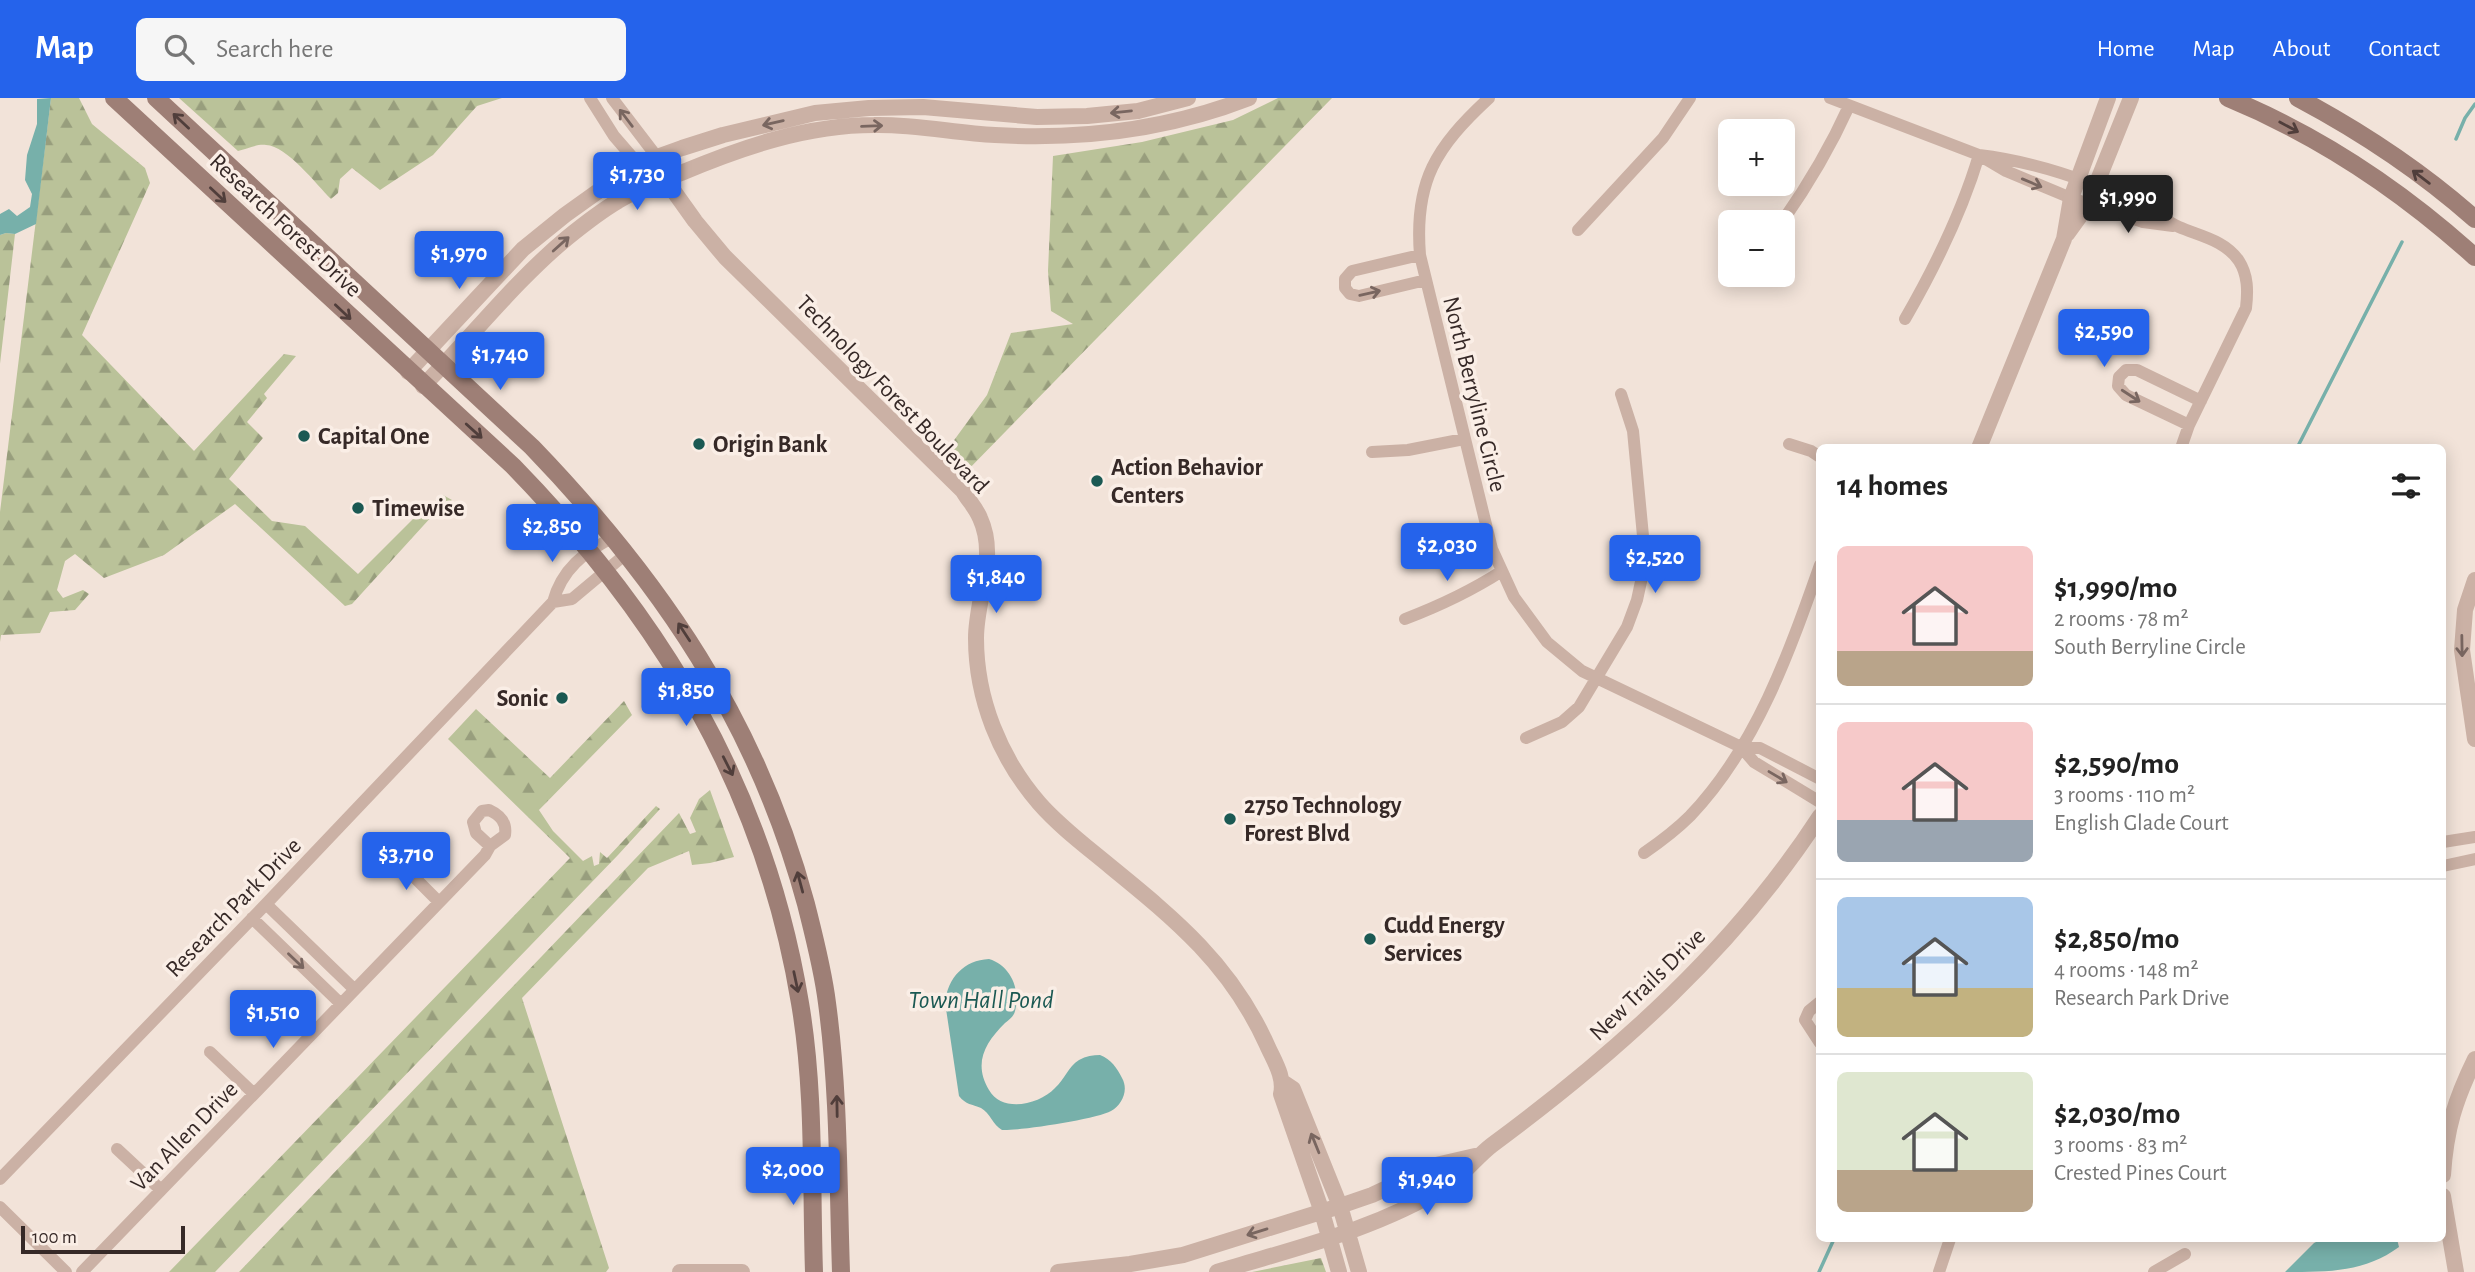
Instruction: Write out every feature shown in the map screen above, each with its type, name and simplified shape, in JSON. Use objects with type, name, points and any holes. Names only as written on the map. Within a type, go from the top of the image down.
[{"type":"main road","name":"Research Forest Drive","points":[[114,98],[513,467],[560,515],[606,569],[658,641],[692,697],[738,786],[766,858],[785,932],[800,1003],[809,1086],[814,1272]]},
{"type":"main road","name":"Research Forest Drive","points":[[156,98],[531,447],[579,496],[627,553],[680,626],[732,713],[762,775],[791,850],[812,926],[827,1000],[836,1085],[841,1272]]},
{"type":"main road","points":[[2228,98],[2257,110],[2321,144],[2386,186],[2445,230],[2475,257]]},
{"type":"main road","points":[[2298,98],[2337,119],[2403,163],[2475,219]]},
{"type":"street","name":"Technology Forest Boulevard","points":[[590,98],[614,136],[640,166],[665,179]]},
{"type":"street","name":"Technology Forest Boulevard","points":[[612,98],[657,157],[665,179],[724,257],[962,491],[981,518],[988,556],[976,638],[984,702],[1005,756],[1041,805],[1069,832],[1187,930],[1211,956],[1245,1006],[1284,1083],[1281,1094],[1322,1212],[1339,1272]]},
{"type":"street","points":[[423,386],[567,238],[619,200],[735,150],[814,122],[869,108],[923,107],[1037,117],[1087,116],[1138,111],[1188,98]]},
{"type":"street","points":[[408,372],[523,249],[565,215],[614,180],[657,157],[723,135],[814,122],[922,127],[993,135],[1089,135],[1142,129],[1203,116],[1250,98]]},
{"type":"street","name":"North Berryline Circle","points":[[1489,98],[1450,138],[1428,174],[1418,214],[1420,255],[1492,548],[1514,597],[1547,642],[1565,659],[1597,679],[1741,747],[1760,748],[1816,777]]},
{"type":"street","points":[[1578,230],[1663,138],[1690,98]]},
{"type":"street","points":[[1830,98],[1979,155],[2006,171],[2088,205],[2143,222],[2177,226]]},
{"type":"street","points":[[1981,444],[2064,239],[2071,198],[2108,98]]},
{"type":"street","points":[[2064,239],[2088,205],[2131,98]]},
{"type":"street","points":[[1790,210],[1815,173],[1849,106]]},
{"type":"street","points":[[1036,136],[1037,117]]},
{"type":"street","points":[[1979,155],[2029,163],[2096,186],[2147,208],[2177,226],[2212,239],[2228,249],[2239,261],[2248,290],[2246,308],[2182,444]]},
{"type":"street","points":[[1905,318],[1927,281],[1979,155]]},
{"type":"street","points":[[1420,255],[1352,271],[1345,279],[1345,288],[1350,294],[1359,296],[1426,280]]},
{"type":"street","points":[[2189,425],[2126,395],[2118,386],[2119,377],[2126,370],[2137,370],[2201,401]]},
{"type":"street","points":[[1526,738],[1562,722],[1579,707],[1627,626],[1637,600],[1642,577],[1643,537],[1633,431],[1620,394]]},
{"type":"street","points":[[1372,453],[1408,450],[1464,439]]},
{"type":"street","points":[[1789,443],[1816,454]]},
{"type":"street","name":"Research Park Drive","points":[[0,1179],[553,601],[558,582],[590,550],[614,537]]},
{"type":"street","name":"Research Park Drive","points":[[553,601],[572,599],[627,553]]},
{"type":"street","points":[[1405,619],[1477,587],[1502,571]]},
{"type":"street","points":[[1644,853],[1690,816],[1741,747],[1779,674],[1816,576]]},
{"type":"street","points":[[2475,580],[2465,610],[2462,650],[2475,739]]},
{"type":"street","name":"North Berryline Circle","points":[[1741,747],[1754,762],[1816,800]]},
{"type":"street","name":"New Trails Drive","points":[[1217,1272],[1347,1233],[1448,1186],[1477,1156],[1558,1096],[1676,990],[1729,936],[1766,891],[1816,822]]},
{"type":"street","points":[[2446,841],[2475,836]]},
{"type":"street","name":"Van Allen Drive","points":[[82,1272],[485,855],[490,846]]},
{"type":"street","points":[[2446,865],[2475,859]]},
{"type":"street","points":[[397,860],[439,902]]},
{"type":"street","points":[[266,904],[354,989]]},
{"type":"street","points":[[252,918],[341,1004]]},
{"type":"street","points":[[1816,1005],[1809,1011],[1805,1020],[1816,1037]]},
{"type":"street","points":[[210,1052],[254,1094]]},
{"type":"street","points":[[2446,1143],[2454,1104],[2475,1059]]},
{"type":"street","points":[[1284,1083],[1293,1089],[1340,1206],[1359,1272]]},
{"type":"street","points":[[117,1149],[161,1191]]},
{"type":"street","name":"New Trails Drive","points":[[1066,1272],[1183,1255],[1372,1195],[1436,1165],[1477,1156]]},
{"type":"street","points":[[0,1208],[66,1272]]},
{"type":"street","points":[[2446,1214],[2456,1272]]},
{"type":"street","points":[[1939,1272],[1948,1242]]},
{"type":"street","points":[[2154,1272],[2185,1254]]},
{"type":"street","points":[[680,1272],[742,1272]]},
{"type":"green space","points":[[51,98],[79,98],[92,124],[145,168],[150,183],[82,335],[194,451],[284,354],[296,356],[264,394],[267,398],[247,422],[263,438],[229,479],[272,521],[305,526],[358,574],[420,512],[443,495],[452,500],[433,515],[352,604],[345,606],[235,504],[164,555],[104,578],[75,554],[65,561],[57,590],[63,598],[83,590],[89,594],[75,610],[50,612],[40,633],[1,635],[0,642],[0,512]]},
{"type":"green space","points":[[179,98],[502,98],[477,106],[433,155],[380,190],[352,168],[340,179],[338,193],[331,199],[283,152],[266,145],[238,151]]},
{"type":"green space","points":[[1278,98],[1332,98],[962,476],[944,454],[987,395],[1011,333],[1073,324],[1051,311],[1048,271],[1053,156],[1142,142],[1233,120]]},
{"type":"green space","points":[[15,234],[0,364],[0,235]]},
{"type":"green space","points":[[624,701],[632,715],[539,810],[553,831],[583,861],[592,856],[594,866],[599,864],[600,852],[607,858],[656,806],[660,809],[215,1272],[169,1272],[570,858],[448,739],[476,709],[550,778]]},
{"type":"green space","points":[[710,790],[734,857],[692,865],[689,851],[648,868],[522,998],[609,1268],[606,1272],[239,1272],[679,813],[690,834],[696,832],[690,818],[699,799]]},
{"type":"green space","points":[[1321,1258],[1326,1272],[1252,1272]]},
{"type":"water","points":[[51,98],[36,224],[15,234],[0,235],[0,214],[9,209],[17,216],[30,207],[32,194],[25,180],[27,155],[37,124],[37,99]]},
{"type":"water","name":"Town Hall Pond","points":[[989,959],[1008,972],[1015,986],[1016,1003],[1014,1015],[992,1038],[984,1054],[982,1071],[989,1090],[1003,1102],[1031,1102],[1055,1088],[1079,1060],[1100,1055],[1113,1064],[1124,1083],[1123,1097],[1115,1108],[1075,1121],[1002,1130],[984,1110],[967,1103],[959,1096],[945,1002],[950,985],[959,972],[972,963]]},
{"type":"water","points":[[2398,1242],[2399,1247],[2360,1266],[2332,1271],[2285,1272],[2314,1243]]},
{"type":"waterway","points":[[2456,139],[2465,118],[2475,104]]},
{"type":"waterway","points":[[2299,444],[2402,242]]},
{"type":"waterway","points":[[1819,1272],[1833,1242]]},
{"type":"place","name":"Capital One","points":[[304,436]]},
{"type":"place","name":"Origin Bank","points":[[699,444]]},
{"type":"place","name":"Action Behavior Centers","points":[[1097,481]]},
{"type":"place","name":"Timewise","points":[[358,508]]},
{"type":"place","name":"Sonic","points":[[562,698]]},
{"type":"place","name":"2750 Technology Forest Blvd","points":[[1230,819]]},
{"type":"place","name":"Cudd Energy Services","points":[[1370,939]]}]
